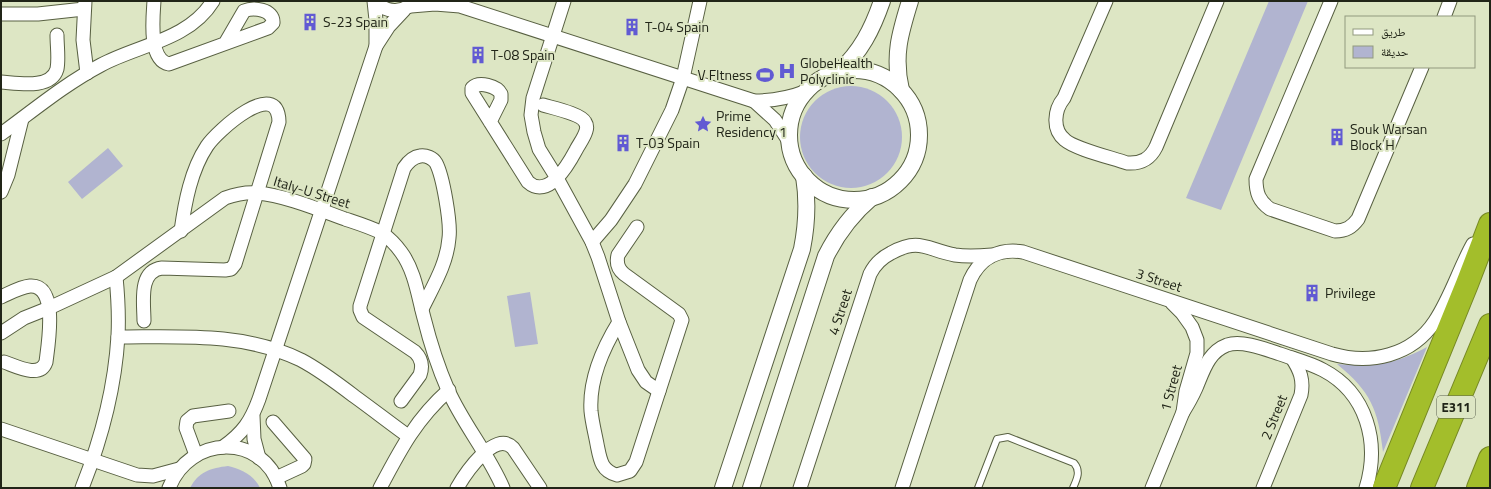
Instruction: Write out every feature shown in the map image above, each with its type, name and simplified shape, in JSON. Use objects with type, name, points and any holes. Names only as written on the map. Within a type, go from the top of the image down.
[{"type":"highway","points":[[1384,488],[1490,224]]},
{"type":"highway","name":"E311","points":[[1422,488],[1490,325]]},
{"type":"highway","points":[[1478,488],[1490,458]]},
{"type":"street","points":[[154,1],[154,43],[162,62],[169,64],[226,42]]},
{"type":"street","points":[[1,134],[61,89],[87,73],[114,58],[179,32],[202,15],[213,1]]},
{"type":"street","points":[[374,1],[387,10],[396,11],[410,6],[456,4],[754,101],[776,100],[807,91]]},
{"type":"street","points":[[374,1],[376,46]]},
{"type":"street","points":[[564,1],[535,90],[531,115],[534,132],[539,149],[557,178],[592,242],[619,322],[638,370],[646,382],[659,391]]},
{"type":"street","points":[[592,242],[611,220],[635,184],[672,110],[683,78],[700,1]]},
{"type":"street","points":[[839,72],[862,47],[882,1]]},
{"type":"street","points":[[901,90],[898,76],[897,48],[910,1]]},
{"type":"street","points":[[1106,1],[1064,98],[1064,125],[1073,138],[1100,150],[1127,156],[1144,154],[1150,151],[1158,141],[1217,1]]},
{"type":"street","points":[[1331,1],[1256,179],[1258,196],[1263,204],[1270,209],[1335,231],[1346,230],[1355,223],[1422,68]]},
{"type":"street","points":[[1444,16],[1450,1]]},
{"type":"street","points":[[1,14],[38,14],[84,5],[83,40],[87,73]]},
{"type":"street","points":[[259,458],[254,439],[254,416],[376,46],[389,26],[410,6]]},
{"type":"street","points":[[1,82],[39,84],[50,79],[57,68],[57,35]]},
{"type":"street","points":[[856,70],[872,73],[888,80],[901,90],[912,104],[918,121],[920,139],[916,157],[908,173],[895,186],[872,198],[857,200],[842,199],[815,187],[804,176],[793,155],[790,143],[790,129],[792,115],[798,102],[816,83],[827,76],[839,72],[856,70]]},
{"type":"street","points":[[754,101],[774,120],[790,143]]},
{"type":"street","points":[[144,321],[145,281],[153,270],[162,268],[226,270],[233,267],[279,122],[279,116],[273,106],[267,104],[256,105],[244,112],[208,145],[190,186],[181,231]]},
{"type":"street","points":[[490,122],[526,179],[534,187],[542,187],[557,178],[566,168],[585,135],[586,125],[580,117],[543,105]]},
{"type":"street","points":[[1,192],[8,175],[22,119]]},
{"type":"street","points":[[401,401],[420,375],[422,365],[421,360],[415,352],[363,317],[360,310],[404,168],[416,157],[425,156],[431,158],[438,168],[449,218],[450,236],[443,263],[422,309]]},
{"type":"street","points":[[723,488],[802,249],[808,212],[804,176]]},
{"type":"street","name":"Italy-U Street","points":[[1,334],[24,318],[116,277],[225,198],[240,193],[256,193],[272,195],[322,210],[383,234],[396,245],[408,262],[449,390],[485,452],[503,488]]},
{"type":"street","points":[[750,488],[826,256],[837,236],[850,218],[872,198]]},
{"type":"street","name":"3 Street","points":[[902,488],[970,280],[979,265],[992,255],[1009,250],[1023,252],[1344,358],[1370,359],[1395,353],[1417,341],[1434,322],[1471,247],[1490,215]]},
{"type":"street","points":[[619,322],[601,356],[594,379],[591,400],[599,458],[603,466],[609,472],[617,475],[630,471],[634,467],[682,320],[680,314],[624,274],[618,268],[618,255],[637,227]]},
{"type":"street","name":"4 Street","points":[[800,488],[870,274],[877,262],[901,247],[915,244],[957,255],[992,255]]},
{"type":"street","points":[[82,488],[109,399],[118,337],[116,277]]},
{"type":"street","points":[[1,297],[24,287],[36,287],[42,291],[47,299],[50,316],[45,366],[36,371],[4,362]]},
{"type":"street","name":"1 Street","points":[[1152,488],[1182,412],[1186,391],[1197,353],[1197,340],[1189,321],[1169,300]]},
{"type":"street","points":[[118,337],[216,338],[244,342],[275,350],[301,360],[329,377],[408,436]]},
{"type":"street","points":[[1182,412],[1193,396],[1208,362],[1220,349],[1228,345],[1252,345],[1322,369],[1342,384],[1358,404],[1369,428],[1371,442],[1371,467],[1366,488]]},
{"type":"street","name":"2 Street","points":[[1263,488],[1302,389],[1301,376],[1292,358]]},
{"type":"street","points":[[380,488],[408,436],[426,412],[449,390]]},
{"type":"street","points":[[196,455],[186,428],[187,421],[193,416],[230,411]]},
{"type":"street","points":[[224,447],[240,433],[254,416]]},
{"type":"street","points":[[169,488],[178,469],[186,461],[196,455],[214,448],[224,447],[242,450],[259,458],[266,464],[278,483],[302,466],[305,458],[273,422]]},
{"type":"street","points":[[1,429],[137,475],[153,476],[178,469]]},
{"type":"street","points":[[457,488],[471,466],[485,452],[501,443],[511,445],[540,488]]},
{"type":"street","points":[[137,475],[152,488]]},
{"type":"lane","points":[[978,488],[997,439],[1008,437],[1074,464],[1077,467],[1078,473],[1073,488]]},
{"type":"green space","points":[[1269,1],[1308,1],[1221,210],[1186,198]]},
{"type":"green space","points":[[851,86],[870,90],[887,101],[898,118],[902,137],[898,156],[887,173],[870,184],[851,188],[832,184],[815,173],[804,156],[800,137],[804,118],[815,101],[832,90]]},
{"type":"green space","points":[[108,148],[123,166],[82,199],[68,182]]},
{"type":"green space","points":[[530,292],[538,344],[515,347],[507,296]]},
{"type":"green space","points":[[1427,347],[1383,452],[1378,424],[1371,402],[1358,384],[1337,364],[1373,365],[1384,363],[1404,358]]},
{"type":"green space","points":[[228,466],[247,473],[260,488],[190,488],[197,478],[206,472],[216,468]]},
{"type":"place","name":"S-23 Spain","points":[[310,22]]},
{"type":"place","name":"T-04 Spain","points":[[632,27]]},
{"type":"place","name":"T-08 Spain","points":[[478,55]]},
{"type":"place","name":"GlobeHealth Polyclinic","points":[[787,71]]},
{"type":"place","name":"V FItness","points":[[765,75]]},
{"type":"place","name":"Prime Residency 1","points":[[703,124]]},
{"type":"place","name":"Souk Warsan Block H","points":[[1337,137]]},
{"type":"place","name":"T-03 Spain","points":[[623,143]]},
{"type":"place","name":"Privilege","points":[[1312,293]]}]
